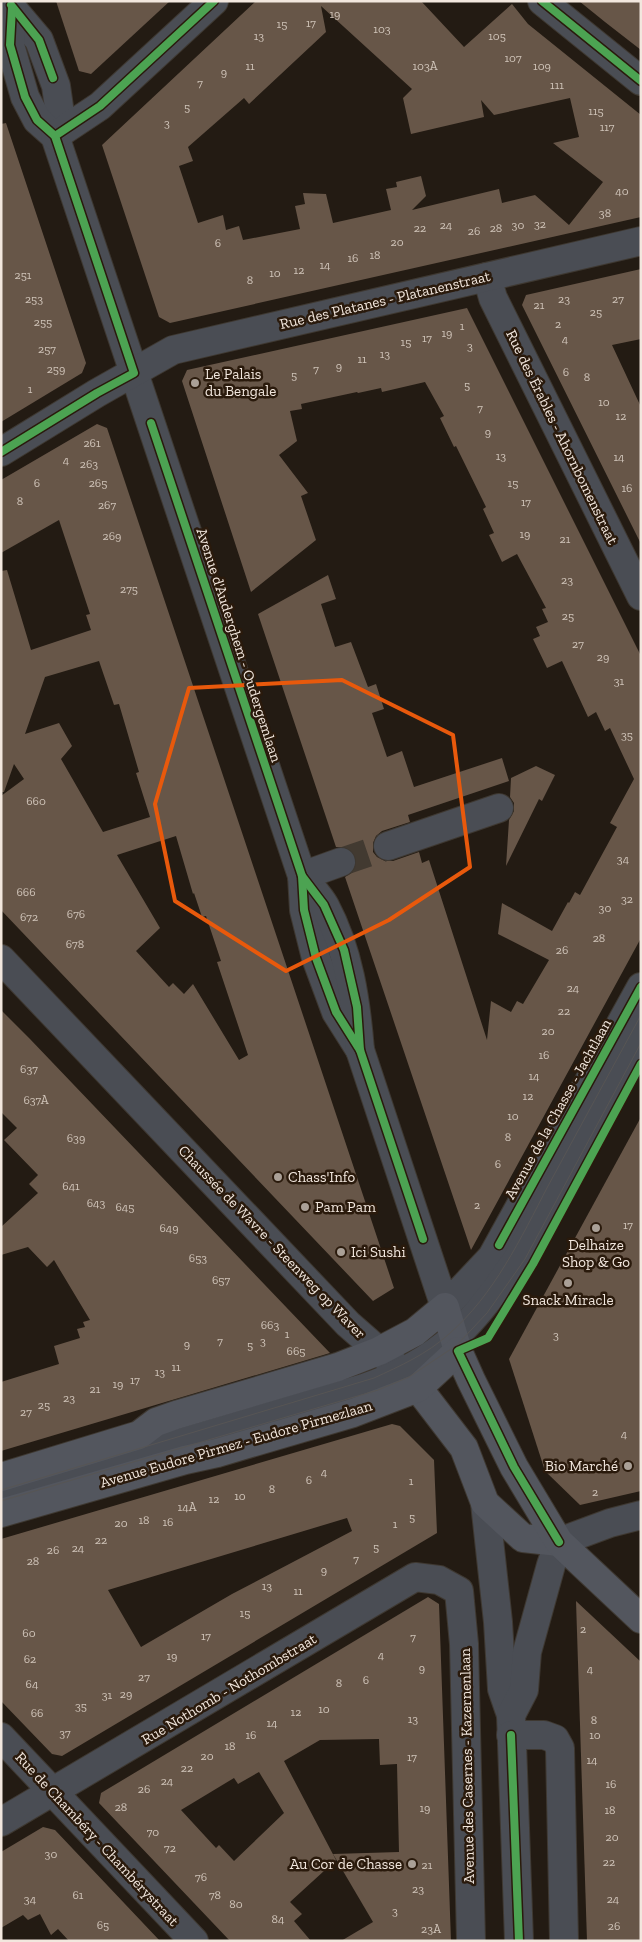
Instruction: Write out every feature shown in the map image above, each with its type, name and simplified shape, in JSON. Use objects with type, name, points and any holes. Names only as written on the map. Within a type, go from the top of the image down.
[{"type":"main road","points":[[1,1477],[139,1435],[156,1422],[338,1367],[379,1351],[415,1332],[445,1307]]},
{"type":"main road","name":"Avenue d'Auderghem - Oudergemlaan","points":[[445,1307],[456,1345],[514,1467],[559,1542]]},
{"type":"main road","name":"Avenue Eudore Pirmez - Eudore Pirmezlaan","points":[[1,1513],[185,1460],[217,1454],[353,1413],[411,1380],[456,1345]]},
{"type":"main road","name":"Chaussée de Wavre - Steenweg op Waver","points":[[411,1380],[464,1448],[485,1503],[522,1538],[559,1542]]},
{"type":"main road","points":[[559,1542],[641,1619]]},
{"type":"street","points":[[55,136],[100,106],[214,1]]},
{"type":"street","points":[[542,1],[641,81]]},
{"type":"street","name":"Avenue d'Auderghem - Oudergemlaan","points":[[11,5],[39,40],[56,86],[60,114],[55,136],[302,876],[304,910],[316,958],[336,1012],[360,1050],[445,1307]]},
{"type":"street","name":"Rue des Platanes - Platanenstraat","points":[[1,452],[174,350],[641,241]]},
{"type":"street","name":"Rue des Érables - Ahornbomenstraat","points":[[487,277],[493,298],[641,596]]},
{"type":"street","points":[[388,846],[499,808]]},
{"type":"street","points":[[302,876],[341,862]]},
{"type":"street","name":"Chaussée de Wavre - Steenweg op Waver","points":[[1,959],[344,1319],[411,1380]]},
{"type":"street","name":"Avenue de la Chasse - Jachtlaan","points":[[445,1307],[492,1257],[641,987]]},
{"type":"street","points":[[456,1345],[519,1256],[641,1028]]},
{"type":"street","points":[[456,1345],[489,1315],[527,1260],[641,1051],[641,1037]]},
{"type":"street","name":"Avenue Eudore Pirmez - Eudore Pirmezlaan","points":[[1,1496],[364,1388],[411,1380]]},
{"type":"street","points":[[485,1503],[498,1622],[502,1689],[511,1725],[519,1941]]},
{"type":"street","points":[[511,1725],[524,1690],[527,1652],[559,1542],[610,1523],[641,1516]]},
{"type":"street","name":"Rue Nothomb - Nothombstraat","points":[[1,1822],[415,1577],[439,1580],[459,1591]]},
{"type":"street","name":"Avenue des Casernes - Kazernenlaan","points":[[459,1591],[464,1644],[471,1941]]},
{"type":"street","points":[[511,1725],[555,1739],[560,1748],[564,1941]]},
{"type":"street","name":"Rue de Chambéry - Chambérystraat","points":[[1,1737],[194,1941]]},
{"type":"highlighted area","points":[[342,680],[453,735],[470,867],[389,920],[286,971],[175,901],[155,804],[189,688]]},
{"type":"building","points":[[56,1],[170,1],[91,74],[79,71]]},
{"type":"building","points":[[256,1],[421,1],[464,47],[512,4],[528,24],[641,115],[641,217],[170,323],[159,317],[102,145]],"holes":[[[321,6],[412,89],[403,98],[411,134],[484,117],[481,100],[494,115],[570,98],[579,137],[553,143],[603,182],[569,225],[535,195],[502,203],[499,189],[412,210],[426,196],[421,176],[396,182],[397,187],[386,189],[391,210],[333,223],[326,194],[303,193],[305,204],[295,206],[300,229],[243,240],[239,226],[226,230],[223,215],[198,223],[179,166],[193,161],[188,147],[244,98],[249,104],[326,32]]]},
{"type":"building","points":[[579,1],[641,1],[641,50],[605,22]]},
{"type":"building","points":[[6,123],[86,363],[82,373],[1,422],[1,124]]},
{"type":"building","points":[[641,269],[641,339],[612,345],[641,407],[641,544],[522,305],[526,295]]},
{"type":"building","points":[[467,308],[641,656],[641,938],[471,1250],[345,877],[353,872],[356,857],[351,850],[336,847],[258,614],[328,575],[336,599],[321,604],[335,647],[351,642],[368,687],[376,684],[384,709],[372,713],[387,757],[402,751],[414,787],[502,758],[509,781],[408,815],[410,822],[382,831],[376,836],[373,843],[373,852],[377,857],[385,861],[393,861],[419,852],[422,863],[429,860],[487,1040],[491,1001],[511,1012],[517,1001],[523,1004],[549,960],[498,934],[502,903],[552,931],[575,892],[580,895],[617,827],[610,823],[634,779],[610,728],[605,731],[596,712],[588,717],[562,661],[547,668],[533,639],[540,636],[536,627],[548,622],[542,609],[546,608],[517,554],[502,562],[489,535],[494,533],[483,509],[486,507],[456,446],[454,447],[440,418],[444,416],[425,382],[382,392],[381,388],[301,404],[302,409],[290,411],[297,441],[279,455],[308,493],[301,496],[316,540],[251,592],[182,381],[187,370]]},
{"type":"building","points":[[97,424],[107,428],[394,1288],[373,1301],[1,910],[1,796],[24,779],[14,764],[4,792],[1,792],[1,571],[7,570],[31,650],[91,630],[86,615],[90,614],[59,520],[1,553],[1,480]],"holes":[[[99,661],[114,705],[119,704],[139,772],[136,773],[150,817],[103,832],[61,759],[72,746],[59,723],[25,734],[45,677]],[[176,836],[193,894],[202,917],[206,916],[221,961],[217,962],[248,1055],[239,1060],[193,984],[184,994],[173,983],[169,987],[136,951],[160,928],[117,855]]]},
{"type":"building","points":[[536,766],[555,775],[542,801],[539,799],[506,866],[509,820],[514,811],[514,803],[510,797],[511,778]]},
{"type":"building","points":[[1,1010],[330,1353],[1,1451],[1,1382],[59,1364],[54,1346],[80,1338],[77,1329],[85,1327],[83,1322],[90,1320],[54,1260],[47,1267],[28,1247],[1,1255],[1,1227],[38,1193],[29,1184],[38,1175],[4,1140],[17,1128],[1,1112]]},
{"type":"building","points":[[641,1117],[641,1491],[580,1505],[545,1471],[509,1359]]},
{"type":"building","points":[[392,1424],[400,1426],[434,1460],[437,1533],[62,1756],[52,1754],[1,1701],[1,1539]],"holes":[[[347,1518],[352,1531],[232,1594],[141,1647],[108,1590]]]},
{"type":"building","points":[[428,1597],[439,1604],[451,1941],[341,1941],[373,1922],[333,1854],[399,1852],[397,1764],[380,1765],[379,1739],[320,1740],[284,1761],[336,1860],[290,1902],[302,1914],[294,1921],[311,1941],[230,1941],[99,1803],[101,1793]],"holes":[[[259,1772],[284,1813],[234,1861],[219,1845],[216,1848],[181,1810],[234,1778],[238,1784]]]},
{"type":"building","points":[[576,1601],[641,1662],[641,1941],[587,1941]]},
{"type":"building","points":[[43,1827],[55,1830],[160,1941],[69,1941],[58,1929],[51,1935],[40,1914],[28,1920],[23,1915],[1,1928],[1,1852]]},
{"type":"tunnel","points":[[341,862],[388,846]]},
{"type":"tram line","points":[[1,1490],[374,1378],[432,1348],[465,1319],[480,1302],[505,1265],[641,1015]]},
{"type":"tram line","points":[[1,1501],[378,1390],[409,1377],[457,1345],[487,1313],[525,1259],[641,1043]]},
{"type":"cycle path","points":[[55,136],[100,106],[214,1]]},
{"type":"cycle path","points":[[542,1],[641,81]]},
{"type":"cycle path","points":[[11,5],[39,40],[53,78]]},
{"type":"cycle path","points":[[1,452],[97,393],[134,373],[55,136],[37,120],[25,97],[10,45],[12,8]]},
{"type":"cycle path","points":[[151,423],[302,876],[304,910],[316,958],[336,1012],[360,1050]]},
{"type":"cycle path","points":[[302,876],[324,905],[344,950],[357,1007],[360,1050],[423,1239]]},
{"type":"cycle path","points":[[499,1245],[641,987]]},
{"type":"cycle path","points":[[559,1542],[514,1467],[458,1351],[488,1338],[533,1264],[641,1064]]},
{"type":"cycle path","points":[[511,1735],[519,1941]]},
{"type":"place","name":"Le Palais du Bengale","points":[[195,383]]},
{"type":"place","name":"Chass'Info","points":[[278,1177]]},
{"type":"place","name":"Pam Pam","points":[[305,1207]]},
{"type":"place","name":"Delhaize Shop & Go","points":[[596,1228]]},
{"type":"place","name":"Ici Sushi","points":[[341,1252]]},
{"type":"place","name":"Snack Miracle","points":[[568,1283]]},
{"type":"place","name":"Bio Marché","points":[[628,1466]]},
{"type":"place","name":"Au Cor de Chasse","points":[[412,1864]]}]
